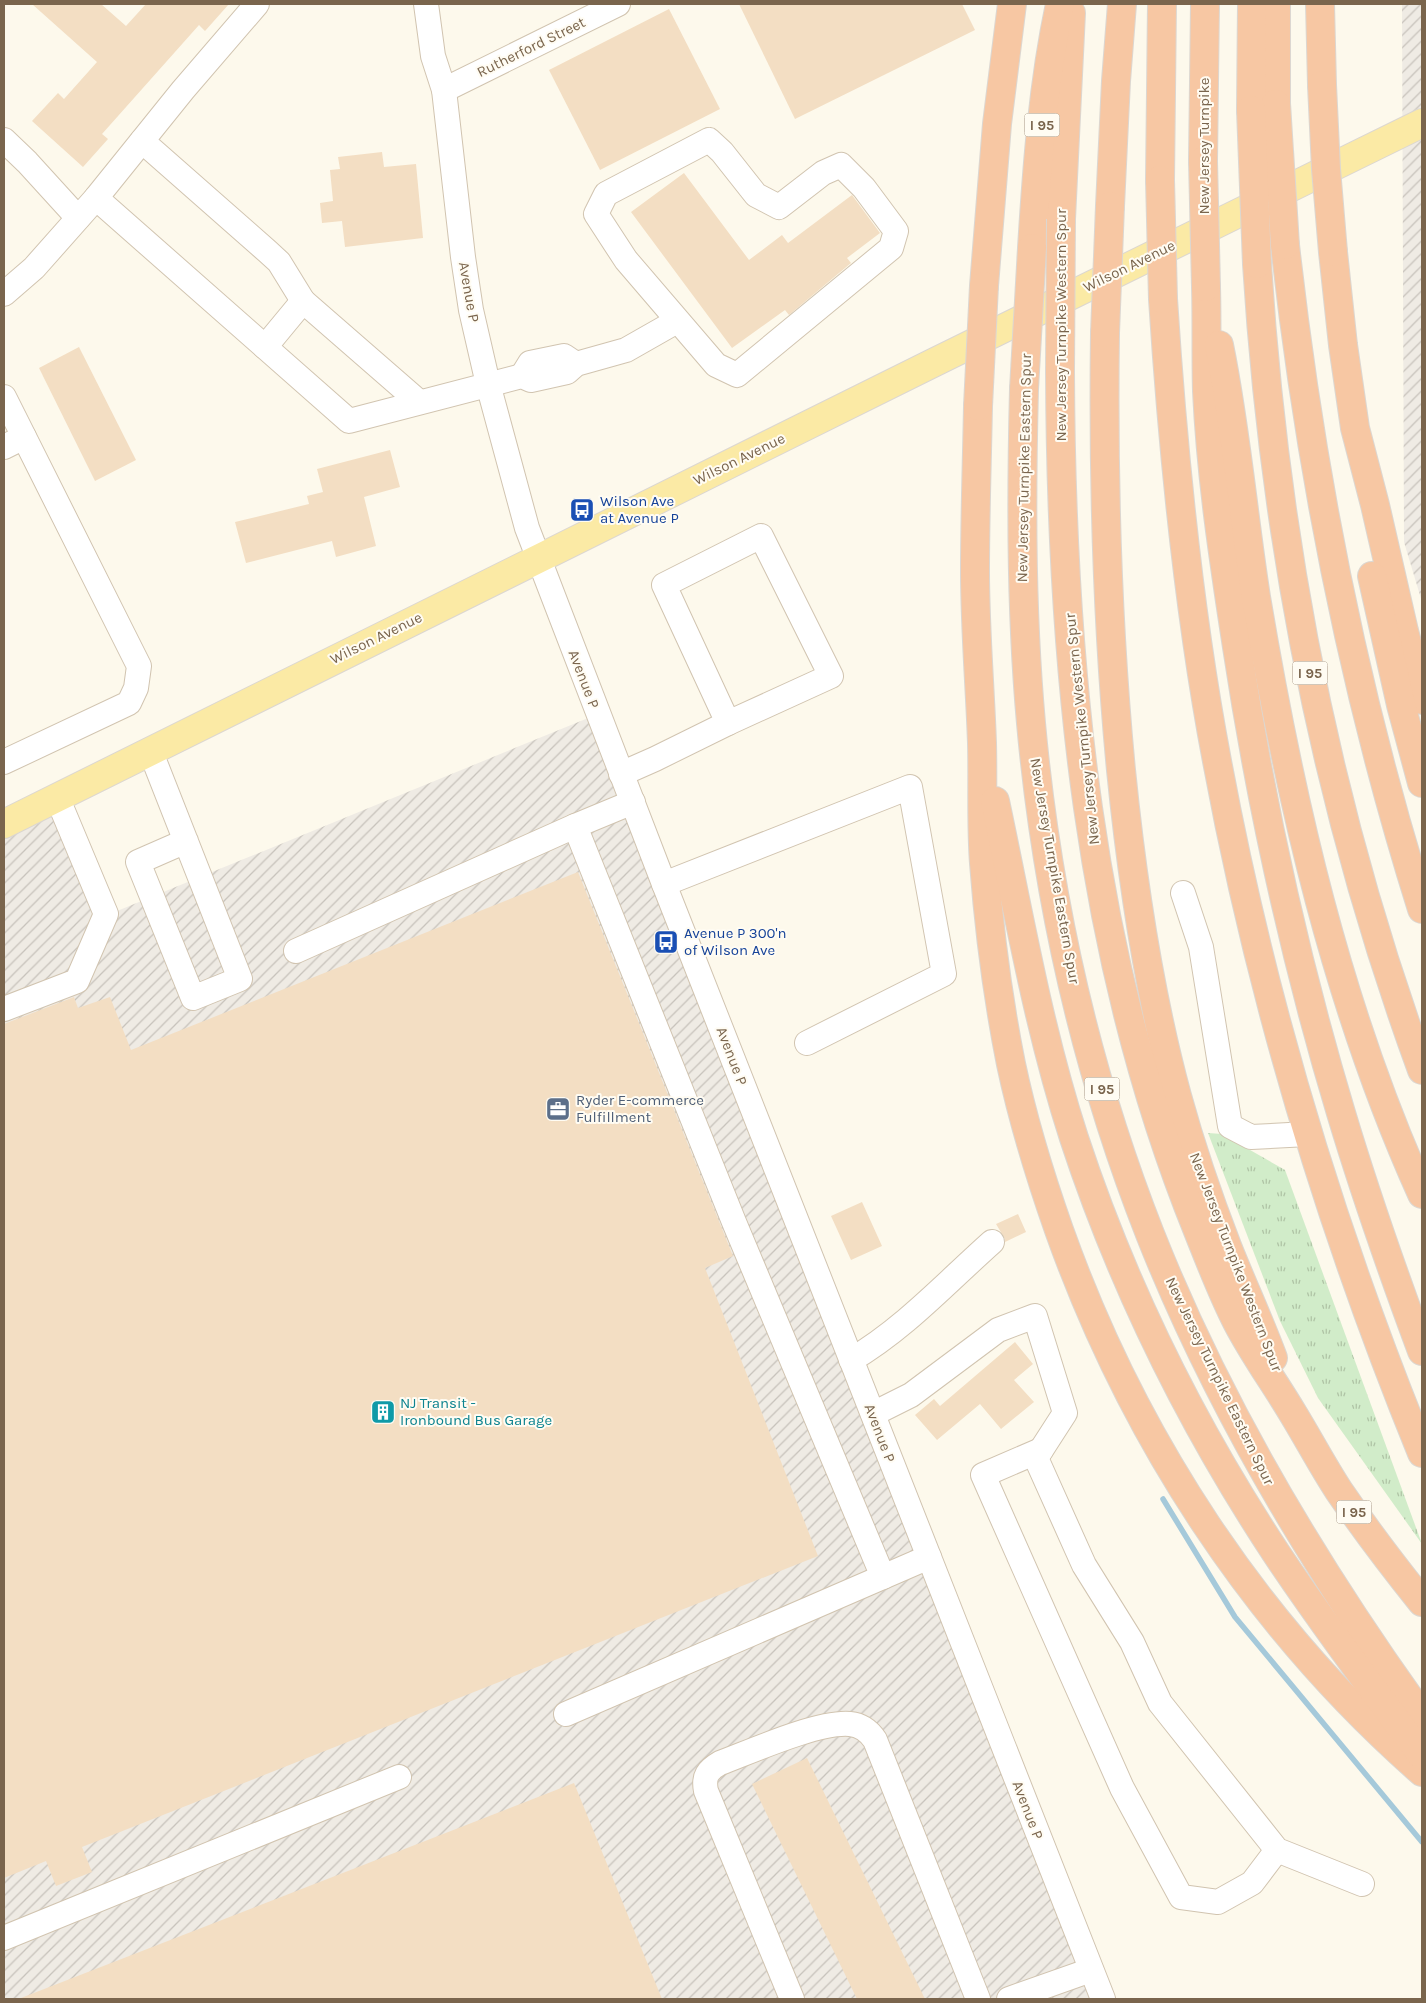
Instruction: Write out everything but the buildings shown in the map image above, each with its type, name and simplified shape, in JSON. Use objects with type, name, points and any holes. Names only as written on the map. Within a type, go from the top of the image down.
[{"type":"highway","points":[[1012,4],[997,124],[984,286],[978,406],[975,571],[978,684],[982,741],[984,862],[992,937],[1011,1063],[1031,1144],[1058,1229],[1094,1320],[1130,1397],[1185,1493],[1239,1572],[1290,1638],[1343,1697],[1422,1772]]},
{"type":"highway","name":"New Jersey Turnpike Eastern Spur","points":[[1060,4],[1050,52],[1032,248],[1024,389],[1023,582],[1026,665],[1034,748],[1045,833],[1067,954],[1109,1116],[1136,1196],[1167,1275],[1202,1352],[1282,1504],[1374,1648],[1422,1716]]},
{"type":"highway","name":"New Jersey Turnpike Western Spur","points":[[1072,4],[1061,219],[1060,371],[1064,537],[1076,702],[1098,869],[1121,986],[1152,1104],[1194,1221],[1238,1324],[1339,1491],[1390,1562],[1422,1602]]},
{"type":"highway","name":"New Jersey Turnpike Western Spur","points":[[1122,4],[1110,206],[1105,333],[1105,516],[1112,666],[1126,825],[1146,959],[1168,1059],[1195,1155],[1227,1245],[1257,1316],[1295,1416]]},
{"type":"highway","points":[[1162,4],[1160,180],[1163,299],[1179,500],[1192,607],[1210,722],[1227,814],[1254,936],[1308,1134],[1349,1261],[1422,1453]]},
{"type":"highway","name":"New Jersey Turnpike","points":[[1205,4],[1204,160],[1206,287]]},
{"type":"highway","name":"I 95","points":[[1252,4],[1264,107],[1285,245],[1293,321],[1310,434],[1343,611],[1377,751],[1422,909]]},
{"type":"highway","name":"I 95","points":[[1276,4],[1264,107],[1257,264],[1272,431],[1289,555],[1313,688],[1339,802],[1360,881],[1390,978],[1422,1070]]},
{"type":"highway","points":[[1320,4],[1326,169],[1332,252],[1351,401],[1355,428],[1422,700]]},
{"type":"highway","name":"I 95","points":[[1206,287],[1228,388],[1250,560],[1272,687],[1294,792],[1320,898],[1355,1017],[1394,1127],[1422,1194]]},
{"type":"highway","name":"I 95","points":[[1206,287],[1207,390],[1217,500],[1246,707],[1261,791],[1285,902],[1324,1056],[1368,1200],[1422,1351]]},
{"type":"highway","points":[[1351,401],[1358,502],[1367,552],[1395,678],[1422,783]]},
{"type":"highway","points":[[982,741],[1029,972],[1048,1052],[1086,1174],[1130,1284],[1187,1403],[1253,1516],[1322,1620],[1422,1756]]},
{"type":"main road","name":"Wilson Avenue","points":[[4,824],[537,558],[1422,123]]},
{"type":"street","points":[[4,294],[14,288],[34,268],[96,198],[257,4]]},
{"type":"street","name":"Avenue P","points":[[426,4],[433,56],[444,90],[463,256],[472,310],[488,384],[526,526],[664,884],[1102,1999]]},
{"type":"street","name":"Rutherford Street","points":[[444,90],[618,4]]},
{"type":"street","points":[[4,140],[27,162],[78,218]]},
{"type":"street","points":[[709,140],[722,152],[756,195],[779,206],[823,173],[841,165],[864,188],[896,231],[891,248],[737,374],[716,365],[677,321],[626,260],[596,214],[606,194],[709,140]]},
{"type":"street","points":[[142,141],[279,262],[303,301],[419,402]]},
{"type":"street","points":[[96,198],[349,421],[522,376],[530,363],[547,358],[564,356],[576,364],[626,350],[677,321]]},
{"type":"street","points":[[265,347],[303,301]]},
{"type":"street","points":[[4,397],[14,442],[139,666],[136,688],[129,703],[4,762]]},
{"type":"street","points":[[621,774],[831,676],[761,536],[664,585],[728,723]]},
{"type":"street","points":[[150,750],[186,841],[240,979],[193,998],[138,862],[186,841]]},
{"type":"street","points":[[664,884],[910,787],[944,974],[807,1043]]},
{"type":"street","points":[[4,1009],[77,981],[106,914],[57,797]]},
{"type":"street","points":[[296,951],[632,802]]},
{"type":"street","points":[[575,826],[734,1222],[884,1577]]},
{"type":"street","points":[[1183,893],[1201,947],[1230,1126],[1251,1137],[1308,1134]]},
{"type":"street","points":[[852,1360],[895,1329],[992,1242]]},
{"type":"street","points":[[872,1414],[911,1395],[998,1330],[1035,1316],[1065,1413],[1036,1458],[1084,1565],[1132,1642],[1160,1703],[1277,1850],[1362,1884]]},
{"type":"street","points":[[1041,1450],[983,1474],[1122,1788],[1181,1897],[1218,1902],[1252,1883],[1277,1850]]},
{"type":"street","points":[[566,1714],[929,1557]]},
{"type":"street","points":[[792,1999],[706,1791],[704,1782],[706,1774],[720,1763],[810,1730],[850,1724],[870,1732],[875,1740],[978,1999]]},
{"type":"street","points":[[4,1938],[399,1777]]},
{"type":"street","points":[[1009,1999],[1091,1970]]},
{"type":"shaded area","points":[[1402,4],[1422,4],[1422,602],[1404,542]]},
{"type":"shaded area","points":[[598,714],[1106,1999],[4,1999],[4,825],[50,801],[100,918]]},
{"type":"green space","points":[[1208,1133],[1222,1134],[1285,1170],[1422,1544],[1318,1398],[1280,1321]]},
{"type":"waterway","points":[[1163,1499],[1235,1617],[1422,1842]]},
{"type":"place","name":"Wilson Ave at Avenue P","points":[[582,510]]},
{"type":"place","name":"Avenue P 300'n of Wilson Ave","points":[[666,942]]},
{"type":"place","name":"Ryder E-commerce Fulfillment","points":[[558,1109]]},
{"type":"place","name":"NJ Transit - Ironbound Bus Garage","points":[[383,1412]]}]
